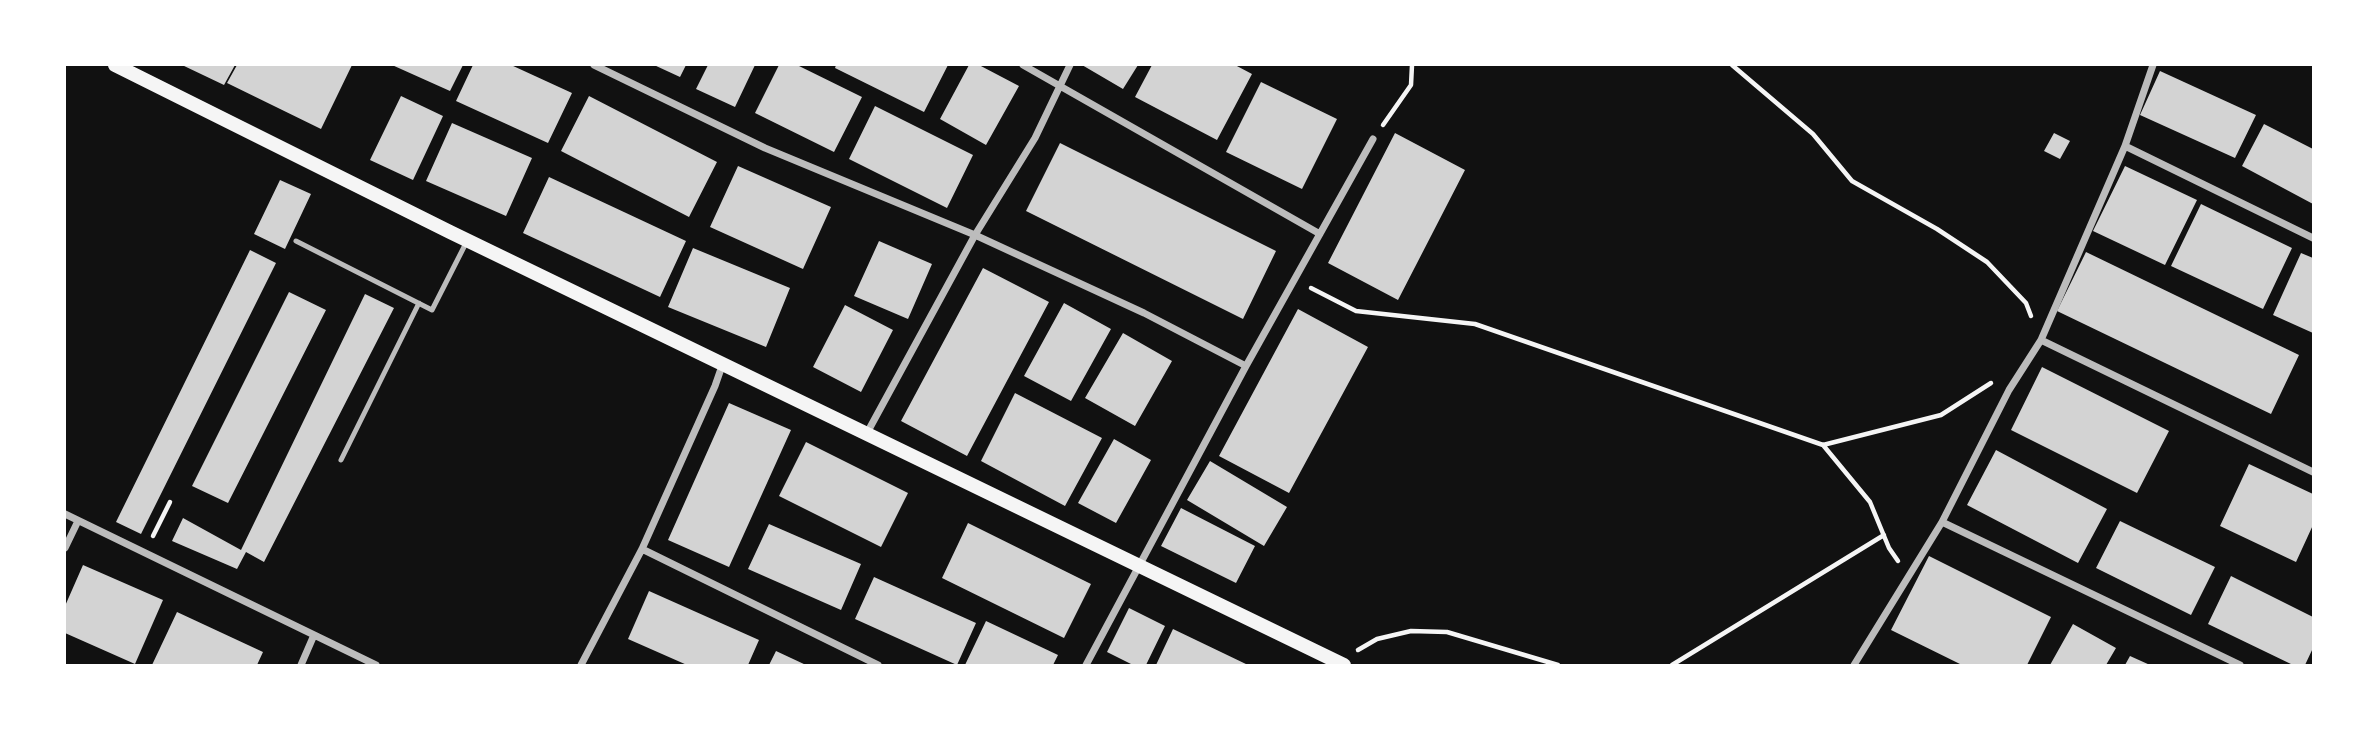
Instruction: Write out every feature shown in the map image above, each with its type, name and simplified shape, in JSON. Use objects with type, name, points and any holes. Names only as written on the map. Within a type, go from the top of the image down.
[{"type":"main road","points":[[115,65],[468,240],[1340,664]]},
{"type":"street","points":[[594,65],[765,148],[975,235],[1144,313],[1245,366]]},
{"type":"street","points":[[1023,65],[1320,234]]},
{"type":"street","points":[[867,433],[975,235],[1035,138],[1070,65]]},
{"type":"street","points":[[1854,665],[1942,522],[2016,379],[2040,340],[2125,146],[2153,65]]},
{"type":"street","points":[[1086,665],[1245,366],[1373,139]]},
{"type":"street","points":[[2125,146],[2313,238]]},
{"type":"street","points":[[2040,340],[2313,472]]},
{"type":"street","points":[[581,665],[642,549],[723,363]]},
{"type":"street","points":[[65,514],[376,665]]},
{"type":"street","points":[[65,548],[78,521]]},
{"type":"street","points":[[1942,522],[2240,665]]},
{"type":"street","points":[[642,549],[878,665]]},
{"type":"street","points":[[301,665],[314,635]]},
{"type":"lane","points":[[296,241],[432,310],[468,240]]},
{"type":"lane","points":[[341,460],[419,303]]},
{"type":"path","points":[[1373,139],[1412,85],[1412,65]]},
{"type":"path","points":[[1732,65],[1813,134],[1852,181],[1937,229],[1987,262],[2026,303],[2040,340]]},
{"type":"path","points":[[1294,280],[1356,311],[1475,324],[1824,445],[1870,502],[1889,548],[1908,577]]},
{"type":"path","points":[[1824,445],[1941,415],[1989,384],[2016,379]]},
{"type":"path","points":[[145,553],[170,502]]},
{"type":"path","points":[[1672,665],[1884,535]]},
{"type":"path","points":[[1340,664],[1377,639],[1411,631],[1447,632],[1558,665]]},
{"type":"building","points":[[182,65],[235,65],[224,85]]},
{"type":"building","points":[[237,65],[352,65],[321,129],[227,83]]},
{"type":"building","points":[[392,65],[463,65],[450,91]]},
{"type":"building","points":[[473,65],[511,65],[572,93],[548,143],[456,101]]},
{"type":"building","points":[[654,65],[686,65],[680,77]]},
{"type":"building","points":[[708,65],[755,65],[735,107],[696,89]]},
{"type":"building","points":[[779,65],[797,65],[862,97],[834,152],[755,113]]},
{"type":"building","points":[[836,65],[948,65],[924,112],[835,68]]},
{"type":"building","points":[[969,65],[979,65],[1019,86],[986,145],[940,119]]},
{"type":"building","points":[[1082,65],[1138,65],[1123,89]]},
{"type":"building","points":[[1152,65],[1235,65],[1252,74],[1217,140],[1135,97]]},
{"type":"building","points":[[2160,71],[2256,115],[2235,158],[2140,115]]},
{"type":"building","points":[[1261,82],[1337,119],[1302,189],[1226,152]]},
{"type":"building","points":[[401,96],[443,116],[413,180],[370,160]]},
{"type":"building","points":[[589,96],[717,162],[689,217],[561,151]]},
{"type":"building","points":[[875,106],[973,155],[947,208],[849,159]]},
{"type":"building","points":[[452,123],[532,158],[506,216],[426,181]]},
{"type":"building","points":[[2264,124],[2313,149],[2313,204],[2242,166]]},
{"type":"building","points":[[1395,133],[1465,170],[1398,300],[1328,263]]},
{"type":"building","points":[[2054,133],[2070,141],[2060,159],[2044,151]]},
{"type":"building","points":[[1060,143],[1276,251],[1243,319],[1026,211]]},
{"type":"building","points":[[738,166],[831,207],[803,269],[710,227]]},
{"type":"building","points":[[2125,166],[2197,200],[2165,265],[2093,231]]},
{"type":"building","points":[[549,177],[686,241],[660,297],[523,233]]},
{"type":"building","points":[[280,180],[311,194],[285,249],[254,234]]},
{"type":"building","points":[[2201,204],[2292,248],[2263,309],[2171,266]]},
{"type":"building","points":[[879,241],[932,264],[908,319],[854,296]]},
{"type":"building","points":[[693,248],[790,288],[766,347],[668,307]]},
{"type":"building","points":[[250,250],[276,263],[141,534],[116,522]]},
{"type":"building","points":[[2086,252],[2299,355],[2271,414],[2057,311]]},
{"type":"building","points":[[2301,253],[2313,258],[2313,333],[2273,315]]},
{"type":"building","points":[[983,268],[1049,302],[967,456],[901,421]]},
{"type":"building","points":[[289,292],[326,310],[228,503],[192,486]]},
{"type":"building","points":[[365,294],[394,308],[264,562],[246,552],[237,569],[172,541],[183,518],[241,550]]},
{"type":"building","points":[[1064,303],[1111,329],[1071,401],[1024,376]]},
{"type":"building","points":[[845,305],[893,330],[861,392],[813,367]]},
{"type":"building","points":[[1298,309],[1368,347],[1289,493],[1219,456]]},
{"type":"building","points":[[1123,333],[1172,361],[1135,426],[1085,398]]},
{"type":"building","points":[[2042,367],[2169,431],[2137,493],[2011,430]]},
{"type":"building","points":[[1015,393],[1102,438],[1065,506],[981,461]]},
{"type":"building","points":[[729,403],[791,430],[729,567],[668,540]]},
{"type":"building","points":[[1114,439],[1151,460],[1116,523],[1078,503]]},
{"type":"building","points":[[806,442],[908,493],[881,547],[779,496]]},
{"type":"building","points":[[1996,450],[2107,509],[2078,563],[1967,505]]},
{"type":"building","points":[[1210,461],[1287,507],[1264,546],[1187,500]]},
{"type":"building","points":[[2249,464],[2313,494],[2313,525],[2296,562],[2220,526]]},
{"type":"building","points":[[1181,508],[1255,546],[1236,583],[1161,546]]},
{"type":"building","points":[[2120,521],[2215,567],[2191,615],[2096,568]]},
{"type":"building","points":[[968,523],[1091,584],[1064,638],[942,578]]},
{"type":"building","points":[[769,524],[861,564],[841,610],[748,569]]},
{"type":"building","points":[[1929,556],[2051,617],[2027,665],[1962,665],[1891,630]]},
{"type":"building","points":[[83,565],[163,600],[135,664],[65,633],[65,606]]},
{"type":"building","points":[[2231,576],[2313,617],[2313,648],[2305,665],[2293,665],[2208,624]]},
{"type":"building","points":[[874,577],[976,623],[957,665],[855,619]]},
{"type":"building","points":[[649,591],[759,640],[748,665],[687,665],[628,639]]},
{"type":"building","points":[[1129,608],[1165,626],[1146,665],[1133,665],[1107,652]]},
{"type":"building","points":[[177,612],[263,652],[257,665],[152,665]]},
{"type":"building","points":[[986,621],[1058,655],[1053,665],[965,665]]},
{"type":"building","points":[[2073,624],[2116,648],[2106,665],[2050,665]]},
{"type":"building","points":[[1173,629],[1248,665],[1156,665]]},
{"type":"building","points":[[776,651],[806,665],[769,665]]},
{"type":"building","points":[[2130,656],[2150,665],[2125,665]]}]
